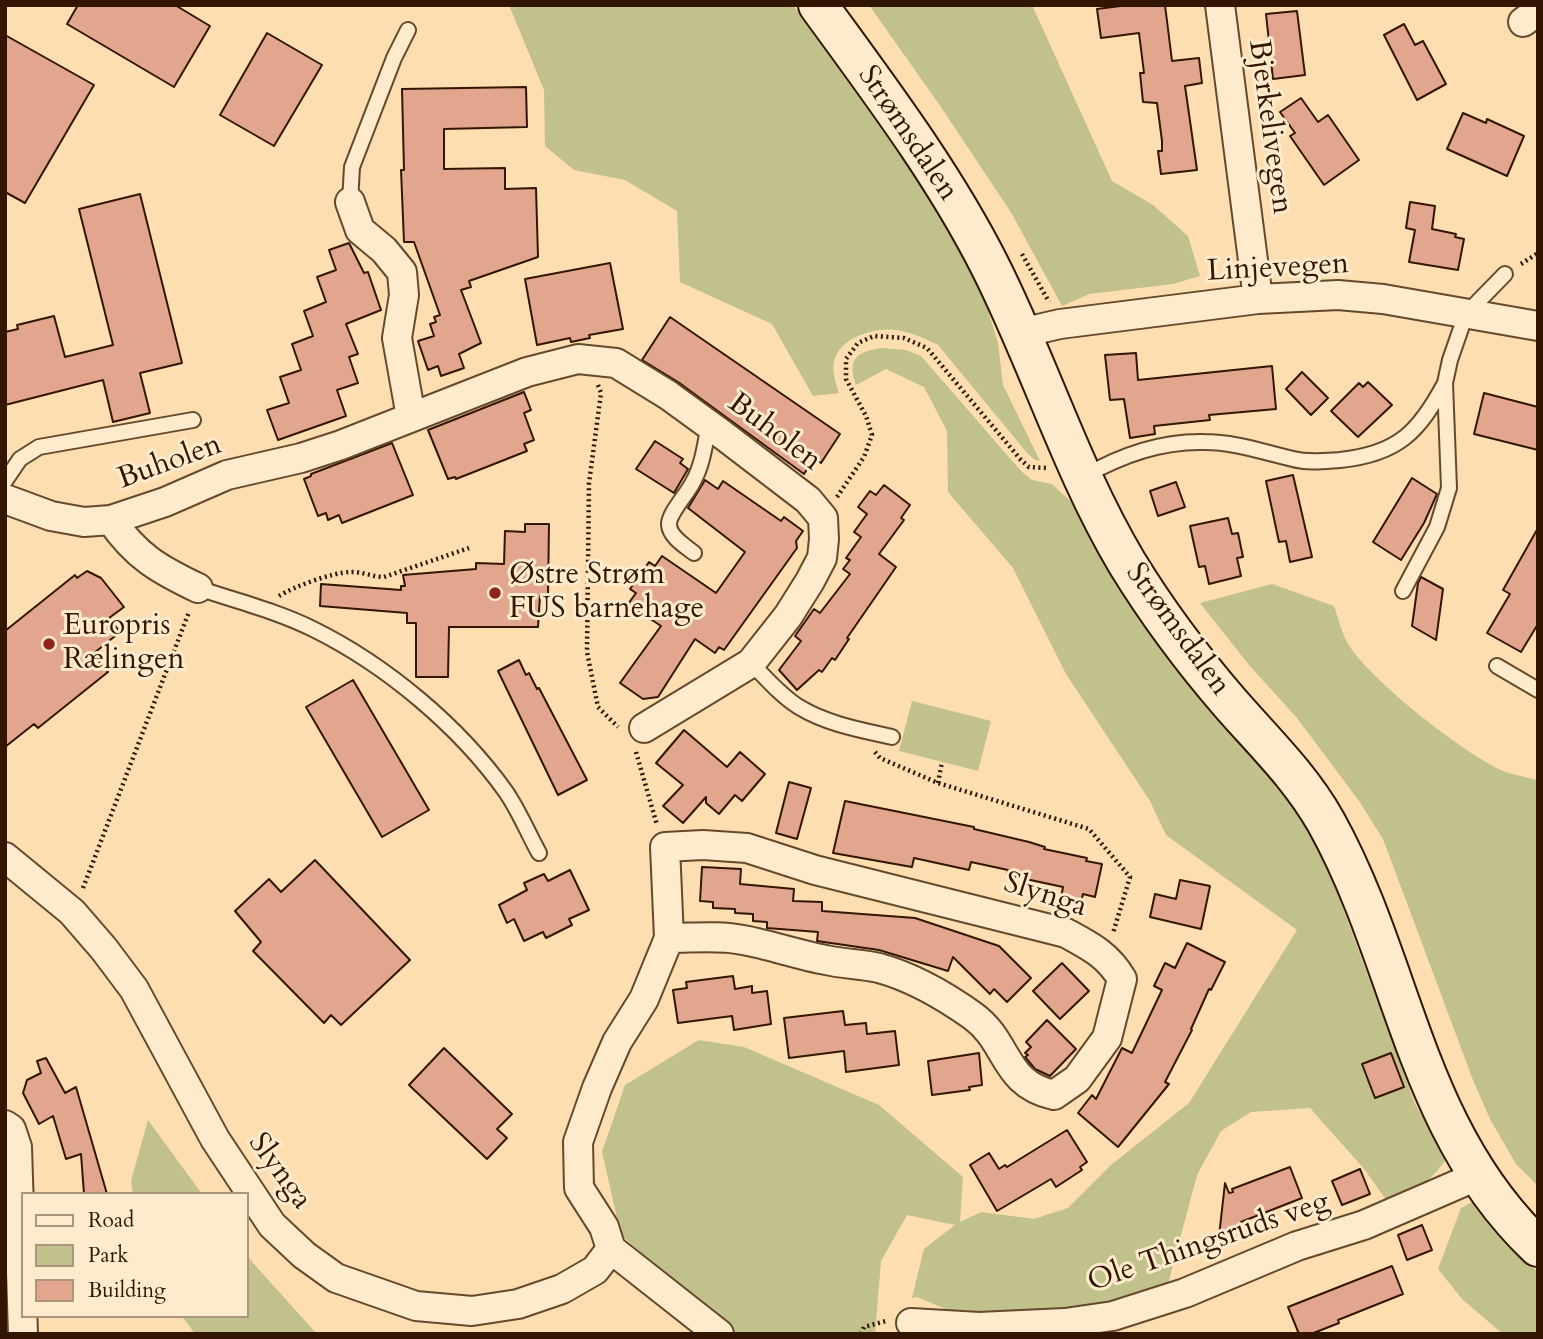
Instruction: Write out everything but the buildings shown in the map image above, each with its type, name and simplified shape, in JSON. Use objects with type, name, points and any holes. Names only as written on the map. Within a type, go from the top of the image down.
[{"type":"main road","name":"Strømsdalen","points":[[818,5],[950,194],[986,258],[1021,333],[1078,469],[1127,561],[1169,626],[1228,701],[1296,776],[1326,823],[1366,909],[1428,1081],[1453,1135],[1478,1176],[1512,1221],[1538,1247]]},
{"type":"street","name":"Bjerkelivegen","points":[[1220,5],[1258,299]]},
{"type":"street","points":[[350,202],[360,230],[384,250],[402,272],[404,295],[397,338],[411,417]]},
{"type":"street","name":"Linjevegen","points":[[1021,333],[1060,324],[1258,299],[1338,295],[1383,299],[1538,327]]},
{"type":"street","name":"Buholen","points":[[5,499],[51,516],[84,522],[111,520],[164,502],[228,475],[301,458],[341,445],[527,372],[578,359],[616,363],[709,424],[808,500],[823,517],[822,558],[788,616],[751,663],[638,735]]},
{"type":"street","name":"Buholen","points":[[111,520],[128,544],[144,559],[198,588]]},
{"type":"street","name":"Slynga","points":[[665,847],[704,845],[747,848],[815,870],[1066,933],[1094,948],[1113,964],[1122,979],[1107,1038],[1077,1079],[1054,1095],[1040,1092],[1020,1079],[1007,1063],[989,1031],[975,1018],[914,981],[878,968],[825,960],[741,939],[669,938]]},
{"type":"street","points":[[665,847],[669,938],[644,999],[617,1042],[578,1142],[579,1188],[604,1227],[611,1249],[719,1334]]},
{"type":"street","name":"Slynga","points":[[5,857],[72,912],[104,948],[134,989],[215,1139],[272,1225],[304,1255],[336,1278],[416,1306],[472,1311],[518,1304],[562,1289],[595,1270],[611,1249]]},
{"type":"street","points":[[5,1125],[10,1129],[17,1147],[21,1272]]},
{"type":"street","name":"Ole Thingsruds veg","points":[[911,1323],[979,1327],[1065,1323],[1113,1317],[1185,1293],[1297,1246],[1364,1225],[1478,1176]]},
{"type":"lane","points":[[350,202],[352,167],[394,58],[408,30]]},
{"type":"lane","points":[[1403,590],[1437,527],[1449,488],[1446,383],[1450,360],[1466,314],[1505,274]]},
{"type":"lane","points":[[1078,469],[1154,446],[1206,441],[1257,448],[1311,462],[1371,455],[1397,445],[1412,433],[1432,408],[1446,383]]},
{"type":"lane","points":[[5,481],[20,459],[39,447],[193,419]]},
{"type":"lane","points":[[694,553],[674,536],[669,526],[670,518],[701,464],[709,424]]},
{"type":"lane","name":"Buholen","points":[[198,588],[314,629],[380,668],[457,735],[480,759],[507,794],[539,853]]},
{"type":"lane","points":[[751,663],[800,708],[854,729],[892,737]]},
{"type":"lane","points":[[1497,666],[1537,688]]},
{"type":"path","points":[[823,517],[864,457],[870,443],[870,427],[851,391],[845,369],[846,359],[852,348],[865,338],[874,336],[904,338],[927,348],[1029,467],[1078,469]]},
{"type":"path","points":[[589,360],[601,393],[589,483],[587,652],[598,707],[638,735],[665,847]]},
{"type":"path","points":[[263,611],[281,594],[319,579],[351,571],[384,577],[468,548]]},
{"type":"path","points":[[72,912],[101,844],[198,588]]},
{"type":"path","points":[[854,729],[880,758],[938,783],[1089,829],[1130,877],[1106,958]]},
{"type":"path","points":[[938,783],[942,762]]},
{"type":"green space","points":[[509,5],[793,5],[932,198],[985,301],[998,343],[1003,385],[1040,461],[1027,453],[933,342],[913,334],[888,329],[869,332],[850,340],[837,353],[834,362],[839,393],[813,396],[772,324],[680,282],[677,211],[625,180],[574,170],[545,146],[544,90]]},
{"type":"green space","points":[[869,5],[1032,5],[1112,181],[1153,205],[1188,236],[1200,276],[1173,284],[1089,294],[1062,306],[1012,214]]},
{"type":"green space","points":[[881,348],[906,350],[921,356],[1021,471],[1032,480],[1052,484],[1081,511],[1308,827],[1329,870],[1415,1104],[1446,1159],[1421,1186],[1389,1204],[1365,1170],[1310,1108],[1251,1112],[1221,1131],[1197,1175],[1168,1284],[1124,1311],[972,1320],[917,1297],[912,1298],[924,1249],[955,1225],[907,1215],[881,1261],[875,1334],[734,1334],[621,1235],[602,1152],[625,1085],[699,1040],[744,1047],[879,1105],[963,1177],[960,1222],[981,1212],[1034,1219],[1068,1208],[1111,1165],[1189,1103],[1297,930],[1166,835],[1150,801],[1066,674],[1013,568],[948,492],[947,431],[924,387],[886,369],[856,385],[853,363],[856,358],[865,352]]},
{"type":"green space","points":[[1272,584],[1334,606],[1347,642],[1394,694],[1440,731],[1484,761],[1505,772],[1538,780],[1538,1186],[1516,1164],[1490,1119],[1383,839],[1359,801],[1297,718],[1249,665],[1200,603]]},
{"type":"green space","points":[[912,701],[991,721],[978,771],[899,751]]},
{"type":"green space","points":[[148,1120],[201,1192],[133,1192],[131,1181]]},
{"type":"green space","points":[[1472,1202],[1538,1272],[1538,1334],[1503,1334],[1463,1300],[1438,1269],[1461,1208]]},
{"type":"green space","points":[[248,1256],[317,1334],[195,1334],[183,1318],[248,1318]]},
{"type":"place","name":"Østre Strøm FUS barnehage","points":[[495,593]]},
{"type":"place","name":"Europris Rælingen","points":[[49,644]]}]
